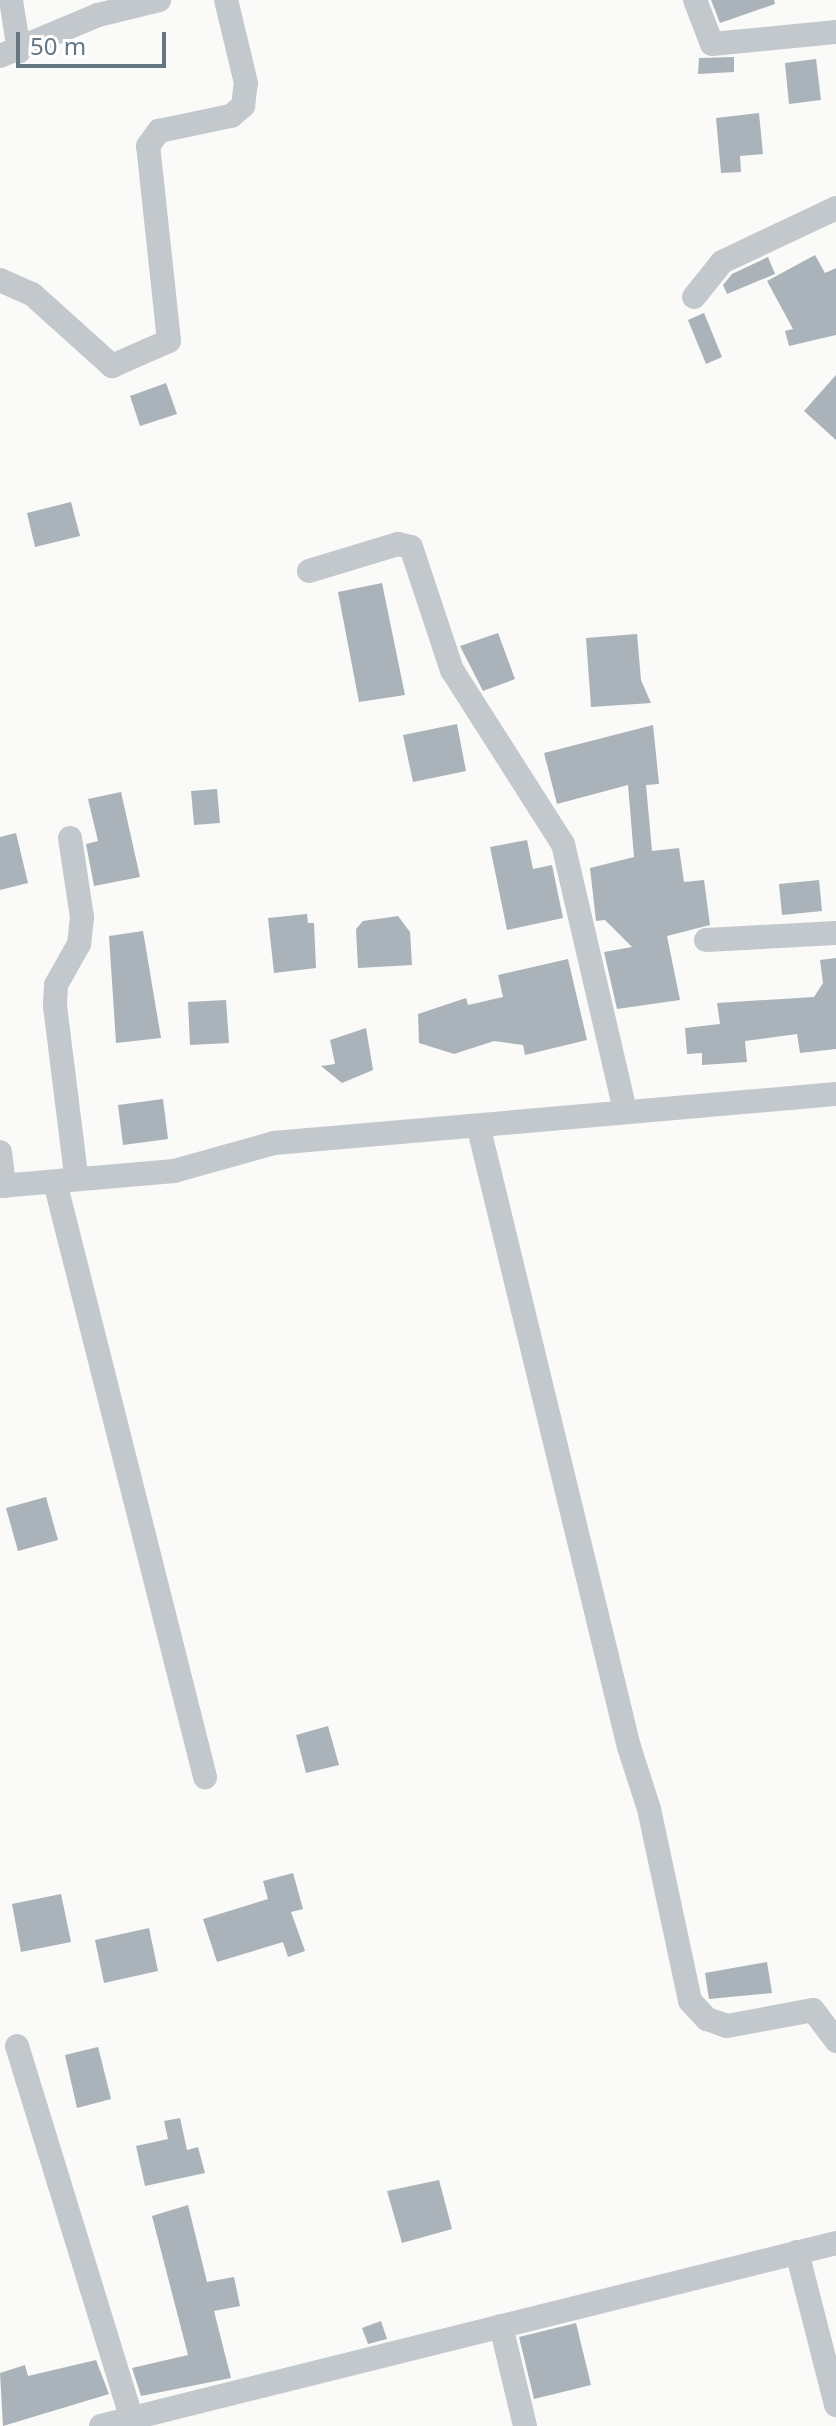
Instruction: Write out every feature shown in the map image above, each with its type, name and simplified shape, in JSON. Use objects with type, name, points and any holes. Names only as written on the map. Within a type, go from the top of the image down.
[{"type":"street","points":[[11,0],[9,53],[98,15],[159,0]]},
{"type":"street","points":[[0,280],[32,294],[112,366],[169,341],[148,146],[159,131],[231,116],[243,106],[246,83],[226,0]]},
{"type":"street","points":[[695,0],[712,44],[836,32]]},
{"type":"street","points":[[694,297],[722,262],[836,208]]},
{"type":"street","points":[[309,571],[398,544],[411,547],[452,670],[563,844],[625,1111]]},
{"type":"street","points":[[70,838],[82,917],[55,1006],[66,1179],[205,1777]]},
{"type":"street","points":[[706,940],[836,933]]},
{"type":"street","points":[[0,1152],[2,1186],[174,1171],[274,1143],[479,1129],[625,1111],[836,1094]]},
{"type":"street","points":[[479,1129],[629,1747],[649,1809],[690,2001],[707,2019],[727,2026],[813,2010],[836,2041]]},
{"type":"street","points":[[17,2046],[84,2264],[97,2288],[132,2419]]},
{"type":"street","points":[[101,2426],[836,2243]]},
{"type":"street","points":[[797,2252],[836,2405]]},
{"type":"street","points":[[501,2326],[525,2426]]},
{"type":"building","points":[[711,0],[774,0],[775,4],[720,23]]},
{"type":"building","points":[[734,57],[734,72],[698,74],[699,58]]},
{"type":"building","points":[[816,59],[821,100],[789,104],[785,63]]},
{"type":"building","points":[[759,113],[763,154],[740,156],[741,172],[721,173],[716,118]]},
{"type":"building","points":[[815,255],[825,273],[836,268],[836,335],[789,346],[785,331],[793,329],[767,281]]},
{"type":"building","points":[[768,257],[775,274],[727,294],[723,285],[732,274]]},
{"type":"building","points":[[704,313],[722,357],[706,364],[688,320]]},
{"type":"building","points":[[836,375],[836,440],[804,411]]},
{"type":"building","points":[[166,383],[177,414],[140,426],[130,396]]},
{"type":"building","points":[[71,502],[80,536],[35,547],[27,513]]},
{"type":"building","points":[[382,583],[405,695],[359,702],[338,592]]},
{"type":"building","points":[[498,633],[515,679],[483,691],[460,646]]},
{"type":"building","points":[[637,634],[641,680],[651,703],[591,707],[586,638]]},
{"type":"building","points":[[457,724],[466,771],[413,782],[403,735]]},
{"type":"building","points":[[653,725],[659,784],[646,785],[652,851],[679,848],[684,882],[704,880],[710,925],[667,936],[680,1000],[617,1009],[604,952],[632,947],[605,920],[596,921],[590,868],[634,857],[628,785],[557,804],[544,753]]},
{"type":"building","points":[[217,789],[220,823],[194,825],[191,791]]},
{"type":"building","points":[[121,792],[140,877],[94,886],[86,844],[98,841],[88,799]]},
{"type":"building","points":[[16,833],[28,883],[0,890],[0,837]]},
{"type":"building","points":[[527,840],[533,869],[552,865],[563,918],[507,930],[490,847]]},
{"type":"building","points":[[819,880],[822,911],[782,915],[779,884]]},
{"type":"building","points":[[307,914],[308,923],[314,923],[316,968],[274,973],[268,918]]},
{"type":"building","points":[[398,916],[410,932],[412,965],[358,968],[356,929],[363,921]]},
{"type":"building","points":[[143,931],[161,1038],[116,1043],[109,936]]},
{"type":"building","points":[[836,958],[836,1049],[800,1053],[797,1034],[745,1041],[747,1062],[702,1065],[702,1053],[687,1054],[685,1028],[720,1024],[717,1003],[814,997],[823,983],[820,960]]},
{"type":"building","points":[[568,959],[587,1040],[525,1055],[523,1045],[494,1041],[454,1054],[419,1043],[418,1014],[466,998],[468,1005],[503,997],[498,975]]},
{"type":"building","points":[[226,1000],[229,1043],[190,1045],[188,1002]]},
{"type":"building","points":[[366,1028],[373,1070],[342,1083],[321,1066],[335,1064],[330,1040]]},
{"type":"building","points":[[163,1099],[168,1139],[123,1145],[118,1105]]},
{"type":"building","points":[[46,1497],[58,1540],[18,1551],[6,1508]]},
{"type":"building","points":[[328,1726],[339,1765],[306,1773],[296,1735]]},
{"type":"building","points":[[293,1873],[303,1909],[291,1912],[305,1951],[288,1957],[283,1942],[217,1962],[203,1919],[268,1899],[263,1881]]},
{"type":"building","points":[[61,1894],[71,1942],[21,1952],[12,1904]]},
{"type":"building","points":[[149,1928],[158,1971],[104,1983],[95,1940]]},
{"type":"building","points":[[767,1962],[772,1993],[709,1999],[705,1973]]},
{"type":"building","points":[[98,2047],[111,2099],[77,2108],[65,2055]]},
{"type":"building","points":[[180,2118],[187,2150],[198,2147],[205,2173],[145,2186],[136,2146],[168,2139],[164,2121]]},
{"type":"building","points":[[439,2180],[452,2229],[402,2243],[387,2191]]},
{"type":"building","points":[[188,2205],[207,2282],[234,2277],[240,2306],[214,2311],[231,2378],[141,2396],[132,2368],[188,2355],[152,2216]]},
{"type":"building","points":[[381,2321],[387,2339],[368,2344],[362,2328]]},
{"type":"building","points":[[576,2323],[591,2385],[534,2399],[519,2337]]},
{"type":"building","points":[[96,2360],[109,2394],[3,2426],[0,2373],[25,2365],[28,2376]]}]
